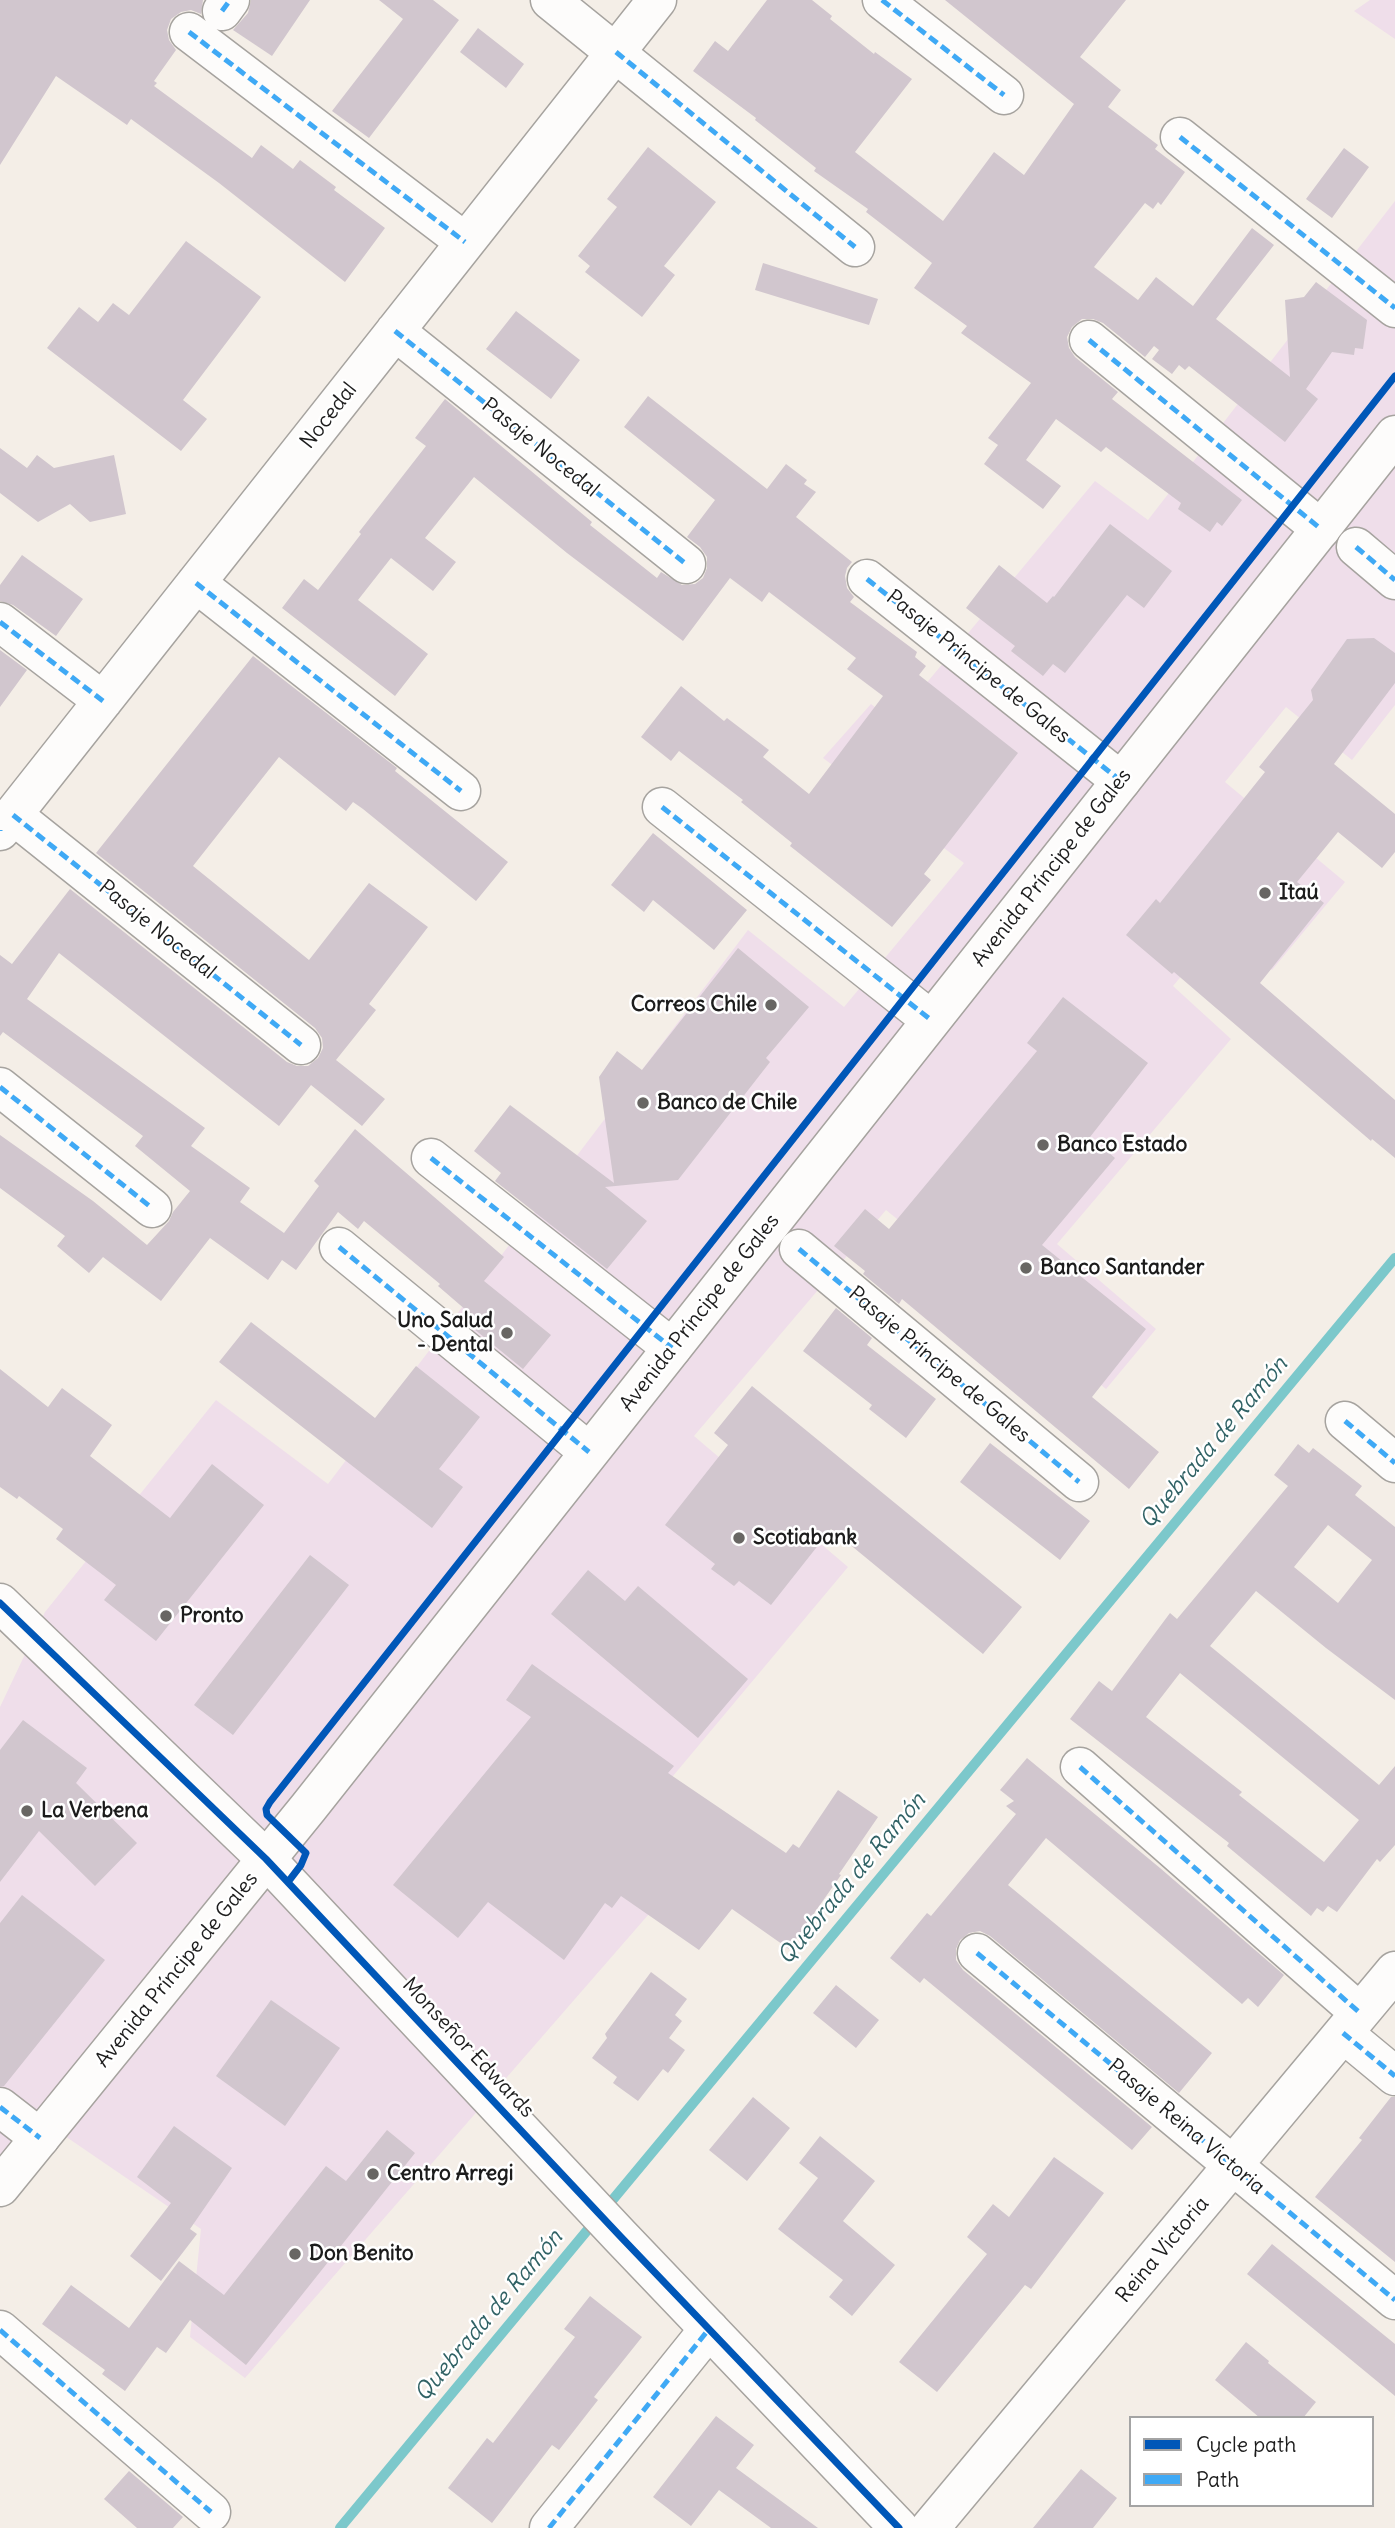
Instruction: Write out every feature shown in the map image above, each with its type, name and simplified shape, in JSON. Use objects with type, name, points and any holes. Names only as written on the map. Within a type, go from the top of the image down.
[{"type":"street","points":[[550,0],[855,247]]},
{"type":"street","name":"Nocedal","points":[[3,827],[657,0]]},
{"type":"street","points":[[882,0],[1004,95]]},
{"type":"street","points":[[189,32],[465,242]]},
{"type":"street","points":[[1180,137],[1395,308]]},
{"type":"street","name":"Pasaje Nocedal","points":[[395,331],[686,564]]},
{"type":"street","points":[[1089,340],[1321,528]]},
{"type":"street","name":"Avenida Príncipe de Gales","points":[[0,2186],[267,1859],[1395,435]]},
{"type":"street","points":[[1356,547],[1395,580]]},
{"type":"street","name":"Pasaje Príncipe de Gales","points":[[867,579],[1121,781]]},
{"type":"street","points":[[196,583],[461,791]]},
{"type":"street","points":[[0,622],[103,701]]},
{"type":"street","points":[[662,807],[931,1020]]},
{"type":"street","name":"Pasaje Nocedal","points":[[3,827],[301,1045]]},
{"type":"street","points":[[0,1087],[152,1208]]},
{"type":"street","points":[[431,1158],[671,1348]]},
{"type":"street","points":[[339,1247],[589,1452]]},
{"type":"street","name":"Pasaje Príncipe de Gales","points":[[799,1249],[1079,1482]]},
{"type":"street","points":[[1345,1421],[1395,1464]]},
{"type":"street","name":"Monseñor Edwards","points":[[0,1603],[267,1859],[579,2193],[899,2528]]},
{"type":"street","points":[[1080,1767],[1352,2023],[1395,2076]]},
{"type":"street","name":"Pasaje Reina Victoria","points":[[977,1953],[1395,2300]]},
{"type":"street","name":"Reina Victoria","points":[[930,2528],[1395,1971]]},
{"type":"street","points":[[0,2108],[40,2138]]},
{"type":"street","points":[[549,2528],[709,2329]]},
{"type":"street","points":[[0,2330],[211,2512]]},
{"type":"shaded area","points":[[1370,0],[1395,0],[1395,39],[1354,11]]},
{"type":"shaded area","points":[[1395,201],[1395,705],[1352,760],[1286,707],[1225,782],[1345,882],[1272,970],[1223,927],[1173,986],[1231,1039],[1057,1244],[1156,1329],[1106,1389],[886,1210],[694,1436],[848,1567],[637,1819],[689,1868],[245,2378],[190,2337],[201,2229],[40,2119],[0,2169],[0,1707],[45,1612],[216,1400],[328,1484],[748,930],[844,1007],[964,863],[823,758],[871,704],[894,722],[1095,481],[1148,520]]},
{"type":"building","points":[[0,0],[203,0],[201,14],[191,10],[181,12],[171,19],[167,30],[169,40],[176,50],[154,81],[157,83],[154,86],[252,158],[261,145],[293,169],[300,160],[336,187],[334,190],[385,228],[345,282],[219,183],[131,119],[127,125],[56,76],[0,165]]},
{"type":"building","points":[[251,0],[310,0],[272,56],[233,30],[248,13]]},
{"type":"building","points":[[379,0],[433,0],[459,20],[369,138],[332,111],[403,19]]},
{"type":"building","points":[[767,0],[812,0],[832,16],[830,19],[874,54],[875,52],[912,79],[855,152],[943,221],[994,152],[1024,175],[1074,104],[945,0],[1126,0],[1080,57],[1121,90],[1108,107],[1158,145],[1155,149],[1185,172],[1161,205],[1158,202],[1153,209],[1145,203],[1094,267],[1138,300],[1156,277],[1193,306],[1252,228],[1274,245],[1216,319],[1290,377],[1285,300],[1304,297],[1316,282],[1367,320],[1363,349],[1355,348],[1354,355],[1332,352],[1306,389],[1318,399],[1285,442],[1189,366],[1185,370],[1179,365],[1172,374],[1152,359],[1159,350],[1154,346],[1145,357],[1103,323],[1082,319],[1072,327],[1067,337],[1069,348],[1075,357],[1118,392],[1112,399],[1242,500],[1222,526],[1217,522],[1210,532],[1178,509],[1181,503],[1106,447],[1101,452],[1056,419],[1026,460],[1061,486],[1043,509],[984,464],[998,445],[988,438],[1031,383],[961,333],[967,326],[914,288],[932,263],[866,212],[868,209],[814,171],[816,168],[755,120],[756,118],[693,71],[715,41],[728,51]]},
{"type":"building","points":[[478,28],[524,64],[506,88],[460,52]]},
{"type":"building","points":[[648,147],[716,202],[664,266],[675,275],[642,317],[585,272],[590,266],[578,256],[617,207],[607,199]]},
{"type":"building","points":[[1344,148],[1369,167],[1332,218],[1306,199]]},
{"type":"building","points":[[186,241],[261,297],[183,400],[207,419],[181,451],[47,348],[79,307],[98,322],[113,303],[129,315]]},
{"type":"building","points":[[763,263],[878,299],[869,325],[755,290]]},
{"type":"building","points":[[516,311],[580,360],[551,399],[486,349]]},
{"type":"building","points":[[648,396],[767,489],[786,464],[807,480],[804,484],[816,492],[796,517],[852,562],[845,576],[847,588],[854,597],[850,602],[917,652],[915,657],[926,666],[919,675],[1018,753],[924,874],[931,880],[892,927],[790,846],[792,843],[741,802],[743,800],[679,751],[671,761],[641,737],[681,686],[724,721],[727,718],[769,750],[763,757],[809,794],[883,696],[847,669],[856,658],[769,592],[762,602],[730,578],[683,641],[567,553],[474,477],[425,538],[456,562],[433,591],[391,558],[358,600],[428,654],[395,696],[282,608],[304,579],[318,590],[426,446],[415,438],[445,399],[592,522],[590,525],[657,578],[661,572],[682,585],[695,584],[703,578],[707,557],[700,547],[687,537],[715,500],[624,427]]},
{"type":"building","points":[[0,448],[27,468],[37,455],[54,468],[114,455],[126,514],[90,522],[70,504],[38,522],[0,493]]},
{"type":"building","points":[[1110,524],[1172,571],[1144,608],[1127,595],[1065,673],[1053,664],[1043,676],[1011,651],[1015,646],[966,608],[999,565],[1047,603]]},
{"type":"building","points":[[22,555],[83,599],[56,636],[13,605],[0,601],[0,585]]},
{"type":"building","points":[[1374,638],[1395,653],[1395,683],[1334,764],[1395,814],[1395,852],[1382,868],[1338,832],[1297,882],[1324,903],[1260,983],[1395,1100],[1395,1158],[1372,1139],[1371,1141],[1174,972],[1172,974],[1126,935],[1156,899],[1160,903],[1265,772],[1259,767],[1313,700],[1311,690],[1347,639]]},
{"type":"building","points":[[0,650],[27,670],[0,707]]},
{"type":"building","points":[[253,656],[397,768],[395,771],[508,862],[476,901],[363,809],[353,802],[346,811],[279,757],[193,866],[309,960],[369,883],[428,927],[369,1004],[376,1010],[336,1060],[385,1099],[362,1126],[311,1085],[279,1126],[59,953],[27,999],[205,1128],[191,1146],[250,1188],[240,1202],[284,1233],[319,1186],[314,1181],[355,1129],[504,1257],[484,1281],[551,1335],[523,1369],[468,1324],[474,1317],[438,1286],[440,1284],[364,1221],[358,1229],[338,1212],[296,1270],[282,1260],[268,1280],[210,1238],[161,1301],[103,1257],[89,1273],[57,1246],[65,1236],[0,1188],[0,1135],[93,1201],[147,1245],[169,1221],[190,1191],[135,1146],[143,1136],[3,1032],[0,1036],[0,955],[12,964],[70,889],[287,1062],[308,1066],[318,1058],[323,1048],[322,1038],[315,1028],[96,853]]},
{"type":"building","points":[[653,833],[747,910],[714,950],[653,900],[644,912],[611,885]]},
{"type":"building","points":[[738,948],[809,1007],[766,1058],[770,1062],[678,1180],[605,1187],[647,1221],[607,1269],[495,1181],[501,1173],[474,1151],[510,1105],[614,1183],[599,1077],[617,1051],[642,1070]]},
{"type":"building","points":[[1063,997],[1148,1063],[1090,1137],[1115,1158],[1042,1245],[1146,1329],[1092,1397],[1159,1452],[1129,1489],[902,1299],[899,1304],[834,1246],[865,1209],[889,1229],[1037,1051],[1027,1043]]},
{"type":"building","points":[[836,1308],[872,1338],[867,1345],[936,1399],[906,1438],[869,1409],[872,1405],[803,1351]]},
{"type":"building","points":[[251,1322],[375,1418],[416,1366],[480,1417],[439,1469],[463,1487],[432,1528],[219,1362]]},
{"type":"building","points":[[0,1369],[48,1407],[62,1388],[112,1425],[90,1456],[170,1518],[212,1464],[264,1505],[156,1641],[104,1600],[116,1585],[56,1539],[63,1529],[19,1496],[17,1499],[0,1487]]},
{"type":"building","points":[[752,1386],[1022,1607],[983,1654],[831,1529],[771,1605],[739,1581],[734,1586],[711,1569],[715,1564],[665,1525],[728,1445],[714,1433]]},
{"type":"building","points":[[990,1443],[1090,1521],[1060,1560],[960,1482]]},
{"type":"building","points":[[1298,1444],[1309,1453],[1313,1448],[1362,1486],[1355,1495],[1395,1527],[1395,1700],[1256,1591],[1210,1646],[1379,1785],[1395,1766],[1395,1845],[1380,1862],[1377,1859],[1337,1912],[1328,1906],[1323,1912],[1317,1908],[1311,1916],[1227,1846],[1229,1843],[1070,1719],[1099,1681],[1112,1691],[1170,1613],[1177,1619],[1288,1486],[1274,1475]],"holes":[[[1328,1525],[1372,1560],[1338,1603],[1294,1567]],[[1180,1673],[1359,1820],[1324,1862],[1239,1795],[1242,1792],[1146,1717]]]},
{"type":"building","points":[[310,1555],[349,1585],[233,1735],[194,1705]]},
{"type":"building","points":[[588,1570],[625,1601],[638,1586],[748,1679],[698,1738],[551,1614]]},
{"type":"building","points":[[532,1664],[674,1766],[668,1773],[786,1853],[793,1844],[799,1848],[838,1790],[878,1817],[789,1949],[732,1909],[699,1950],[621,1896],[612,1908],[605,1903],[564,1960],[488,1902],[458,1938],[393,1885],[531,1717],[506,1700]]},
{"type":"building","points":[[23,1720],[87,1768],[76,1783],[137,1843],[95,1886],[39,1831],[0,1882],[0,1750]]},
{"type":"building","points":[[1027,1758],[1284,1975],[1258,2007],[1248,1998],[1242,2004],[1046,1838],[1008,1885],[1212,2053],[1179,2093],[990,1936],[980,1931],[969,1933],[960,1940],[956,1949],[956,1960],[963,1970],[1152,2127],[1132,2150],[924,1978],[920,1983],[890,1958],[927,1913],[931,1916],[1016,1814],[1006,1806],[1014,1801],[1000,1790]]},
{"type":"building","points":[[22,1895],[105,1960],[4,2086],[0,2086],[0,1923]]},
{"type":"building","points":[[651,1972],[687,1999],[675,2015],[682,2021],[669,2038],[685,2050],[668,2073],[663,2069],[638,2101],[613,2083],[617,2077],[592,2058],[607,2038],[605,2034]]},
{"type":"building","points":[[836,1985],[879,2020],[856,2048],[813,2013]]},
{"type":"building","points":[[271,2000],[340,2048],[285,2126],[216,2076]]},
{"type":"building","points":[[753,2097],[790,2128],[747,2181],[709,2150]]},
{"type":"building","points":[[1391,2097],[1395,2097],[1395,2262],[1315,2197],[1362,2140],[1359,2138]]},
{"type":"building","points":[[174,2126],[232,2168],[190,2229],[197,2234],[161,2281],[130,2256],[171,2203],[137,2177]]},
{"type":"building","name":"Don Benito","points":[[387,2130],[415,2153],[246,2365],[190,2320],[166,2353],[157,2347],[125,2391],[102,2374],[105,2370],[42,2324],[71,2285],[129,2328],[179,2261],[224,2295],[326,2166],[346,2181]]},
{"type":"building","points":[[820,2136],[875,2181],[843,2221],[895,2265],[852,2316],[829,2297],[843,2280],[778,2229],[818,2178],[799,2163]]},
{"type":"building","points":[[1054,2157],[1104,2193],[1031,2289],[1025,2285],[937,2392],[899,2362],[987,2254],[967,2237],[993,2204],[1009,2217]]},
{"type":"building","points":[[1272,2244],[1395,2344],[1395,2396],[1247,2274]]},
{"type":"building","points":[[590,2296],[642,2337],[594,2397],[598,2400],[559,2450],[552,2445],[492,2523],[448,2488],[487,2438],[493,2443],[575,2337],[564,2329]]},
{"type":"building","points":[[1246,2342],[1316,2402],[1305,2416],[1258,2416],[1215,2380]]},
{"type":"building","points":[[716,2416],[754,2445],[736,2468],[818,2528],[771,2528],[719,2490],[691,2526],[653,2497]]},
{"type":"building","points":[[1081,2469],[1117,2498],[1093,2528],[1033,2528]]},
{"type":"building","points":[[129,2471],[183,2517],[173,2528],[137,2528],[104,2499]]},
{"type":"waterway","name":"Quebrada de Ramón","points":[[605,2209],[1395,1258]]},
{"type":"waterway","name":"Quebrada de Ramón","points":[[340,2528],[595,2221]]},
{"type":"marked path","points":[[222,11],[230,0]]},
{"type":"marked path","points":[[882,0],[1004,95]]},
{"type":"marked path","points":[[189,32],[465,242]]},
{"type":"marked path","points":[[616,52],[855,247]]},
{"type":"marked path","points":[[1180,137],[1395,308]]},
{"type":"marked path","points":[[395,331],[686,564]]},
{"type":"marked path","points":[[1089,340],[1321,529]]},
{"type":"marked path","points":[[1356,547],[1395,580]]},
{"type":"marked path","points":[[867,579],[1121,781]]},
{"type":"marked path","points":[[196,583],[461,791]]},
{"type":"marked path","points":[[0,622],[103,701]]},
{"type":"marked path","points":[[662,807],[931,1020]]},
{"type":"marked path","points":[[13,815],[301,1045]]},
{"type":"marked path","points":[[0,1087],[152,1208]]},
{"type":"marked path","points":[[431,1158],[672,1348]]},
{"type":"marked path","points":[[339,1247],[589,1452]]},
{"type":"marked path","points":[[799,1249],[1079,1482]]},
{"type":"marked path","points":[[1345,1421],[1395,1463]]},
{"type":"marked path","points":[[1080,1767],[1360,2013]]},
{"type":"marked path","points":[[977,1953],[1395,2300]]},
{"type":"marked path","points":[[1343,2033],[1395,2076]]},
{"type":"marked path","points":[[0,2107],[40,2138]]},
{"type":"marked path","points":[[549,2528],[709,2329]]},
{"type":"marked path","points":[[0,2330],[211,2512]]},
{"type":"cycle path","points":[[288,1882],[306,1853],[267,1815],[266,1809],[270,1802],[1395,376]]},
{"type":"cycle path","points":[[0,1603],[266,1859],[899,2528]]},
{"type":"place","name":"Itaú","points":[[1265,893]]},
{"type":"place","name":"Correos Chile","points":[[771,1005]]},
{"type":"place","name":"Banco de Chile","points":[[643,1103]]},
{"type":"place","name":"Banco Estado","points":[[1043,1145]]},
{"type":"place","name":"Banco Santander","points":[[1026,1268]]},
{"type":"place","name":"Uno Salud - Dental","points":[[507,1333]]},
{"type":"place","name":"Scotiabank","points":[[739,1538]]},
{"type":"place","name":"Pronto","points":[[166,1616]]},
{"type":"place","name":"La Verbena","points":[[27,1811]]},
{"type":"place","name":"Centro Arregi","points":[[373,2174]]},
{"type":"place","name":"Don Benito","points":[[295,2254]]}]
